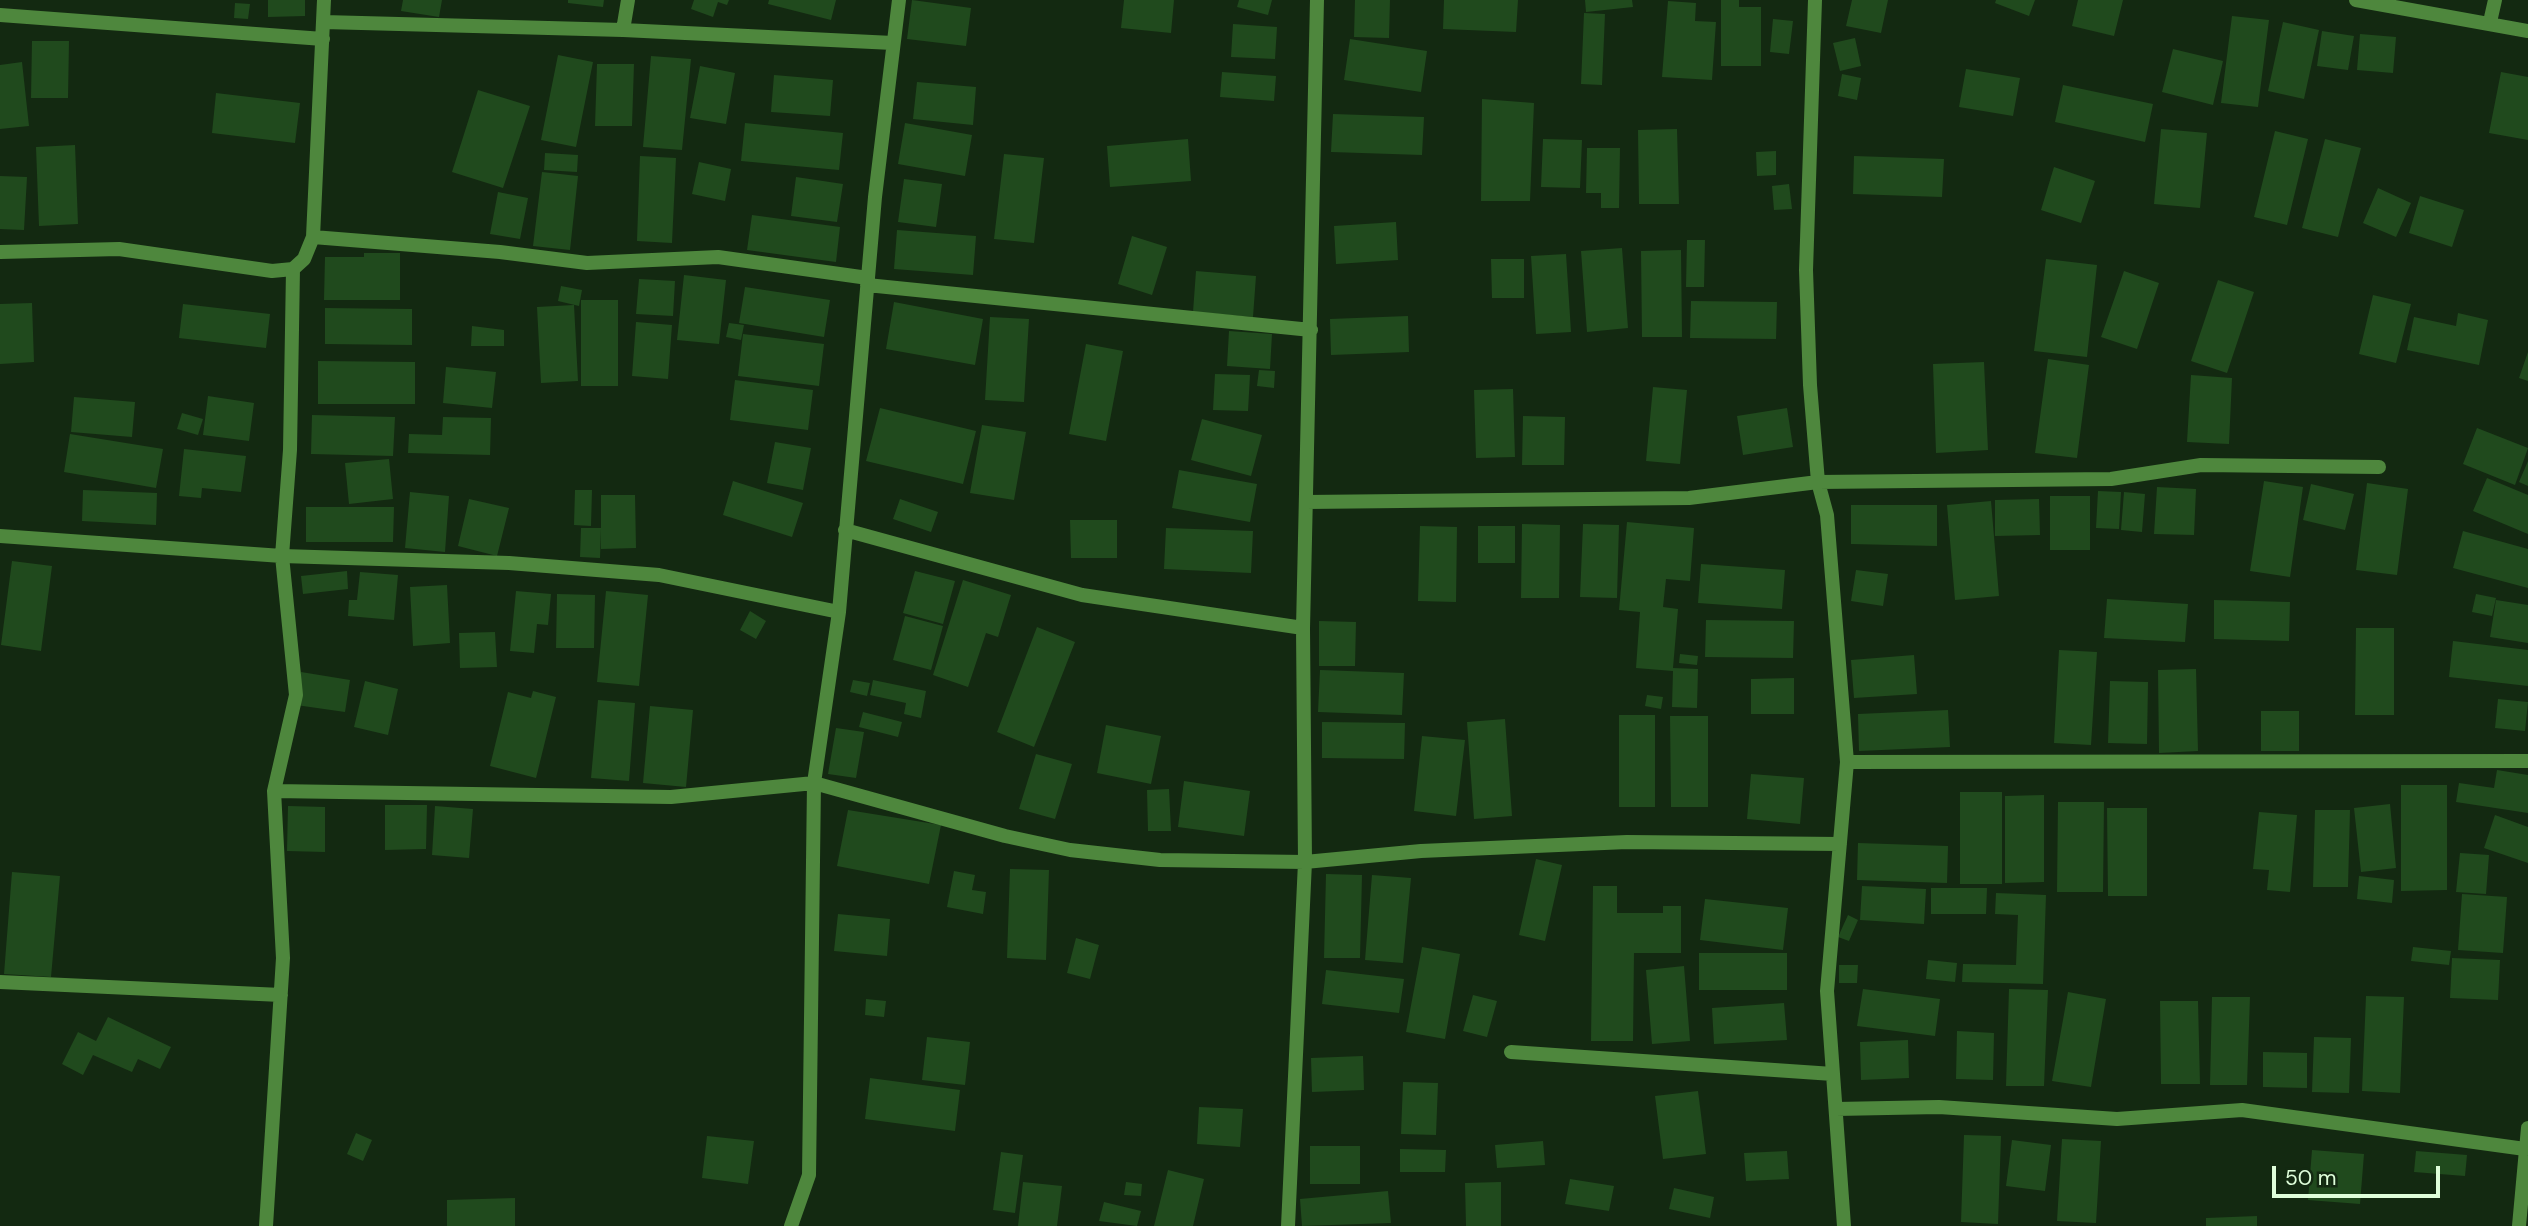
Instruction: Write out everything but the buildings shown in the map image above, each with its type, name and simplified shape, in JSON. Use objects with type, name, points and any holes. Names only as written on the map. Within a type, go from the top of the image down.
[{"type":"street","points":[[0,253],[119,249],[272,271],[293,270],[304,259],[313,237],[324,0]]},
{"type":"street","points":[[623,30],[628,0]]},
{"type":"street","points":[[791,1226],[809,1175],[814,783],[839,612],[867,281],[899,0]]},
{"type":"street","points":[[1288,1226],[1305,862],[1303,628],[1317,0]]},
{"type":"street","points":[[1815,0],[1806,270],[1810,385],[1818,482],[1827,515],[1847,762],[1828,991],[1844,1226]]},
{"type":"street","points":[[2356,0],[2490,22],[2528,31]]},
{"type":"street","points":[[2490,22],[2495,0]]},
{"type":"street","points":[[0,15],[323,39]]},
{"type":"street","points":[[324,22],[623,30],[893,43]]},
{"type":"street","points":[[313,237],[587,262],[718,257],[867,281],[1311,330]]},
{"type":"street","points":[[266,1226],[283,958],[274,791],[296,695],[282,556],[290,450],[293,270]]},
{"type":"street","points":[[1307,502],[1689,498],[1818,482],[2111,479],[2201,465],[2379,467]]},
{"type":"street","points":[[845,530],[1082,595],[1303,628]]},
{"type":"street","points":[[0,536],[282,556],[509,563],[649,574],[839,612]]},
{"type":"street","points":[[1847,762],[2528,761]]},
{"type":"street","points":[[274,791],[671,797],[814,783],[1005,836],[1070,850],[1160,860],[1305,862],[1421,851],[1627,842],[1840,844]]},
{"type":"street","points":[[0,982],[281,995]]},
{"type":"street","points":[[1511,1052],[1833,1074]]},
{"type":"street","points":[[1836,1109],[1939,1107],[2118,1119],[2242,1110],[2525,1149]]},
{"type":"street","points":[[2519,1226],[2528,1128]]}]
